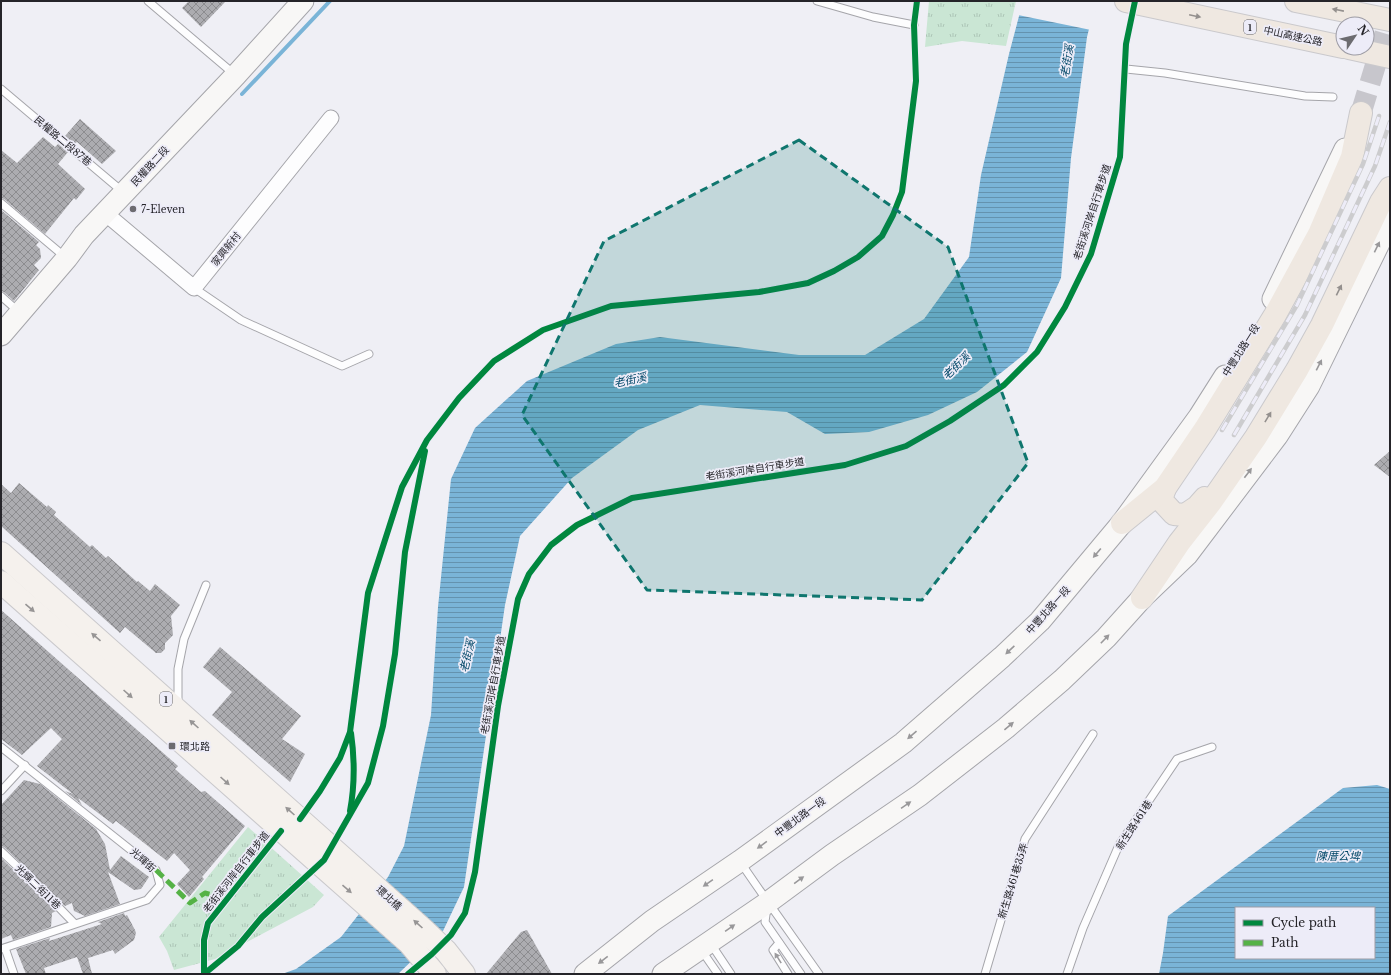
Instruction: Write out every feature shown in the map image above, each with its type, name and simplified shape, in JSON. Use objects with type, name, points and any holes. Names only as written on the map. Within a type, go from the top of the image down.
[{"type":"highway","name":"中山高速公路","points":[[1126,1],[1335,45]]},
{"type":"highway","points":[[1296,1],[1390,20]]},
{"type":"highway","points":[[1375,54],[1390,57]]},
{"type":"highway","points":[[1122,523],[1165,488],[1206,429],[1275,315],[1318,234],[1352,157],[1361,113]]},
{"type":"highway","points":[[1142,598],[1179,543],[1211,502],[1256,437],[1297,370],[1322,325],[1381,202],[1390,188]]},
{"type":"highway","points":[[1165,488],[1162,500],[1166,507],[1174,514],[1186,515],[1197,507],[1256,437]]},
{"type":"main road","name":"民權路二段","points":[[1,335],[67,258],[84,235],[236,75],[303,1]]},
{"type":"main road","name":"中豐北路一段","points":[[585,974],[652,921],[740,861],[903,743],[954,700],[1040,621],[1122,523],[1199,417],[1271,303],[1361,113]]},
{"type":"main road","points":[[663,974],[920,795],[1006,728],[1062,680],[1106,638],[1142,598],[1187,555],[1277,436],[1309,386],[1390,221]]},
{"type":"main road","name":"1","points":[[1,553],[178,709]]},
{"type":"main road","name":"環北橋","points":[[1,582],[409,943],[433,971]]},
{"type":"main road","name":"環北橋","points":[[178,709],[424,930],[446,951],[464,974]]},
{"type":"street","name":"家興新村","points":[[194,288],[331,118]]},
{"type":"street","points":[[105,213],[194,288]]},
{"type":"lane","points":[[148,1],[236,75]]},
{"type":"lane","points":[[817,1],[873,17],[914,25]]},
{"type":"lane","points":[[1126,69],[1166,73],[1305,96],[1333,98]]},
{"type":"lane","name":"民權路二段87巷","points":[[1,89],[124,193]]},
{"type":"lane","points":[[1,203],[67,258]]},
{"type":"lane","points":[[194,288],[241,320],[342,366],[369,354]]},
{"type":"lane","points":[[1,296],[20,312]]},
{"type":"lane","points":[[178,709],[178,669],[184,639],[206,585]]},
{"type":"lane","name":"新生路461巷35弄","points":[[986,974],[1026,839],[1093,734]]},
{"type":"lane","name":"光輝街","points":[[1,747],[156,870],[160,885],[147,900],[3,948]]},
{"type":"lane","name":"新生路461巷","points":[[1067,974],[1083,928],[1119,845],[1177,759],[1212,747]]},
{"type":"lane","points":[[1,791],[25,765]]},
{"type":"lane","name":"光輝二街11巷","points":[[1,851],[41,889],[74,924]]},
{"type":"lane","points":[[740,861],[817,971]]},
{"type":"lane","points":[[768,902],[765,922],[801,974]]},
{"type":"lane","points":[[779,943],[773,950],[788,974]]},
{"type":"lane","points":[[705,945],[718,974]]},
{"type":"lane","points":[[705,945],[731,974]]},
{"type":"lane","points":[[3,948],[14,974]]},
{"type":"highlighted area","points":[[799,140],[948,247],[1028,463],[922,600],[647,590],[522,415],[604,241]]},
{"type":"green space","points":[[929,1],[1016,1],[1006,46],[962,41],[925,47]]},
{"type":"green space","points":[[248,827],[324,895],[313,907],[215,959],[174,970],[167,951],[159,937]]},
{"type":"water","name":"老街溪","points":[[1023,1],[1096,1],[1087,37],[1071,158],[1061,278],[1027,352],[977,392],[928,415],[869,432],[825,434],[787,412],[700,405],[638,430],[572,478],[520,536],[505,605],[464,887],[443,931],[398,974],[282,974],[296,969],[341,937],[388,877],[404,846],[431,715],[438,607],[451,479],[475,428],[527,381],[616,344],[660,337],[799,355],[865,355],[924,319],[969,257],[981,175]]},
{"type":"water","name":"陳厝公埤","points":[[1377,785],[1390,789],[1390,974],[1159,974],[1168,916],[1343,788]]},
{"type":"pier","points":[[1021,1],[1098,1],[1091,30],[1018,15]]},
{"type":"building","points":[[189,1],[226,1],[201,27],[182,8]]},
{"type":"building","points":[[80,119],[116,151],[102,164],[77,142],[74,144],[65,136]]},
{"type":"building","points":[[43,137],[55,147],[58,144],[68,152],[58,164],[85,189],[76,200],[74,198],[45,234],[1,198],[1,150],[17,163]]},
{"type":"building","points":[[1,210],[39,242],[36,245],[40,249],[41,258],[34,265],[39,270],[14,301],[1,291]]},
{"type":"building","points":[[1390,451],[1390,477],[1374,465]]},
{"type":"building","points":[[19,483],[47,507],[48,505],[56,512],[54,515],[90,547],[92,545],[106,558],[108,556],[137,582],[138,581],[150,591],[155,584],[180,605],[171,616],[173,635],[165,643],[165,649],[161,653],[156,653],[125,627],[120,633],[1,526],[1,484],[11,493]]},
{"type":"building","points":[[1,610],[178,766],[175,769],[201,792],[205,791],[245,826],[202,877],[204,879],[189,897],[177,884],[190,870],[174,853],[167,861],[116,821],[113,824],[78,798],[82,805],[65,791],[73,794],[37,766],[62,739],[51,728],[22,755],[1,739]]},
{"type":"building","points":[[220,647],[301,716],[282,739],[305,754],[290,782],[212,715],[232,692],[203,667]]},
{"type":"building","points":[[24,780],[40,784],[96,829],[105,844],[110,870],[121,856],[149,877],[141,889],[134,890],[108,872],[120,904],[85,916],[74,911],[72,903],[65,906],[4,847],[1,846],[1,805]]},
{"type":"building","points":[[1,858],[56,911],[52,913],[51,927],[13,940],[11,935],[1,939]]},
{"type":"building","points":[[124,913],[125,916],[127,915],[135,930],[136,933],[134,940],[115,954],[113,950],[88,958],[92,974],[83,974],[77,957],[44,968],[46,974],[26,974],[16,949],[50,938],[49,941],[102,924],[98,922]]},
{"type":"building","points":[[527,930],[552,974],[486,974],[521,932]]},
{"type":"waterway","points":[[242,94],[330,1]]},
{"type":"tunnel","points":[[1361,113],[1390,17]]},
{"type":"railway","points":[[1222,430],[1297,305],[1363,164],[1379,116]]},
{"type":"railway","points":[[1234,435],[1305,315],[1375,166],[1390,122]]},
{"type":"marked path","points":[[156,870],[190,903],[205,893],[227,899]]},
{"type":"cycle path","points":[[300,819],[320,791],[340,758],[350,732],[368,593],[402,487],[427,440],[459,398],[494,361],[543,330],[611,306],[759,292],[808,283],[834,271],[858,257],[882,236],[893,215],[902,192],[916,81],[914,25],[917,1]]},
{"type":"cycle path","name":"老街溪河岸自行車步道","points":[[408,974],[432,954],[451,935],[465,913],[475,872],[498,706],[518,599],[529,574],[551,545],[577,525],[632,498],[845,465],[906,446],[950,421],[1004,385],[1037,352],[1065,307],[1091,254],[1120,157],[1126,44],[1135,1]]},
{"type":"cycle path","points":[[204,974],[238,946],[262,917],[324,860],[368,783],[383,726],[395,654],[405,552],[425,451]]},
{"type":"cycle path","points":[[350,811],[354,772],[351,733]]},
{"type":"cycle path","name":"老街溪河岸自行車步道","points":[[204,974],[204,940],[208,923],[281,831]]},
{"type":"place","name":"7-Eleven","points":[[133,209]]},
{"type":"place","name":"環北路","points":[[172,746]]}]
